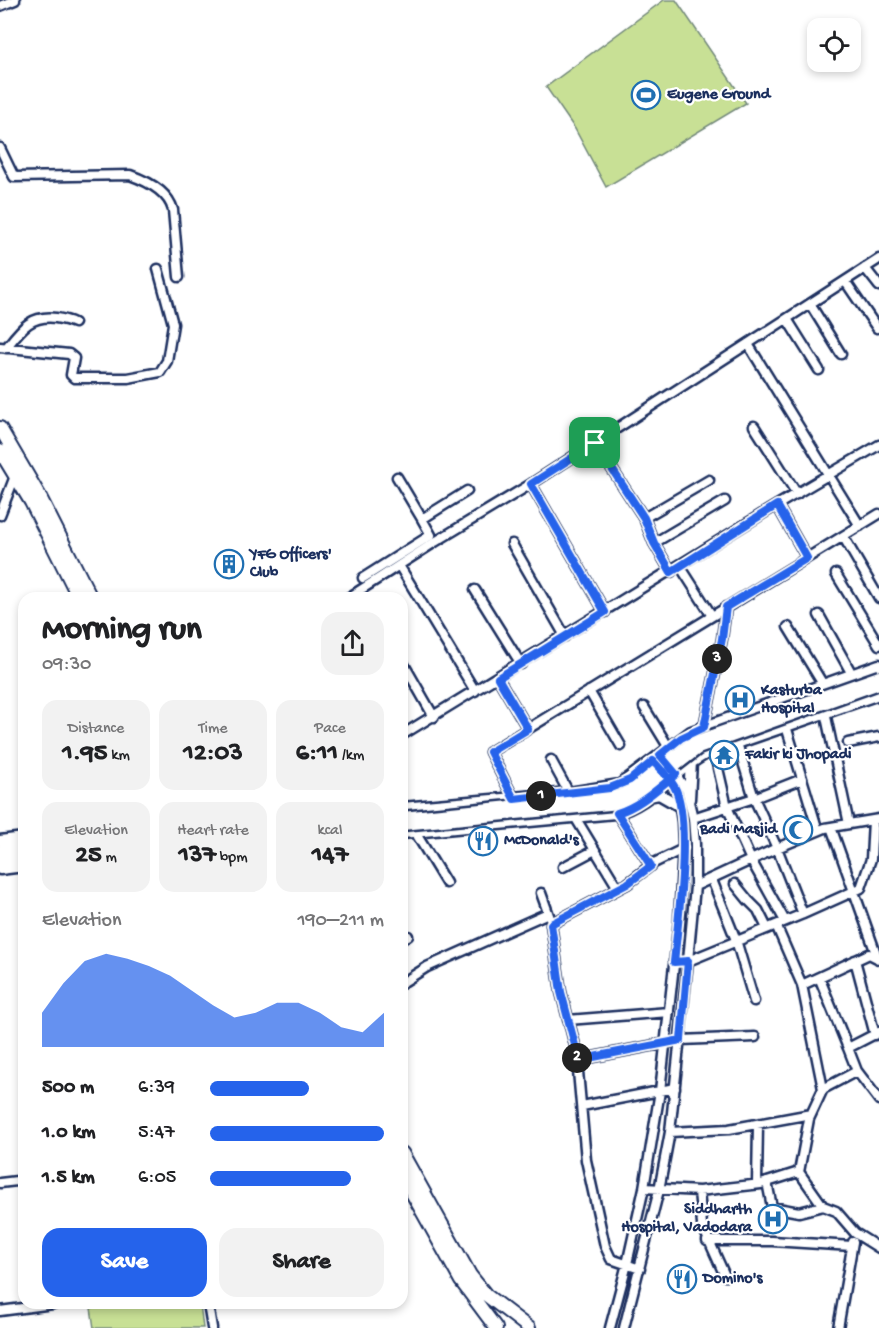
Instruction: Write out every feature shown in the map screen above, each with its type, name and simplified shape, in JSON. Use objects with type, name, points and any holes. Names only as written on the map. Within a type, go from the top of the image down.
[{"type":"highway","points":[[2,437],[39,495],[89,592]]},
{"type":"highway","points":[[0,451],[51,540],[76,592]]},
{"type":"highway","points":[[408,1165],[470,1275],[486,1295],[529,1328]]},
{"type":"highway","points":[[408,1185],[461,1281],[496,1328]]},
{"type":"main road","points":[[408,808],[514,799],[620,785],[681,738],[704,727],[879,665]]},
{"type":"main road","points":[[408,816],[619,795],[633,788],[692,742],[879,676]]},
{"type":"main road","points":[[408,824],[620,804],[639,795],[698,749],[879,684]]},
{"type":"main road","points":[[408,833],[617,813],[639,804],[691,761],[879,694]]},
{"type":"main road","points":[[649,796],[659,794],[685,803],[691,761]]},
{"type":"main road","points":[[0,841],[18,839]]},
{"type":"main road","points":[[0,851],[18,849]]},
{"type":"main road","points":[[0,860],[18,857]]},
{"type":"main road","points":[[0,869],[18,867]]},
{"type":"street","points":[[0,148],[14,177],[130,175],[140,178],[164,193],[171,201],[173,210],[179,277]]},
{"type":"street","points":[[368,592],[435,542],[531,484],[879,259]]},
{"type":"street","points":[[865,268],[879,286]]},
{"type":"street","points":[[3,347],[73,356],[71,375],[74,378],[128,378],[160,372],[167,361],[172,324],[158,269]]},
{"type":"street","points":[[845,281],[878,328]]},
{"type":"street","points":[[810,304],[842,354]]},
{"type":"street","points":[[3,347],[19,330],[37,318],[68,320],[74,323]]},
{"type":"street","points":[[787,319],[819,370]]},
{"type":"street","points":[[748,344],[860,526]]},
{"type":"street","points":[[754,426],[797,494]]},
{"type":"street","points":[[595,443],[644,518],[654,543],[671,572]]},
{"type":"street","points":[[408,732],[879,445]]},
{"type":"street","points":[[0,515],[15,476]]},
{"type":"street","points":[[363,578],[431,535],[397,477]]},
{"type":"street","points":[[644,518],[709,480]]},
{"type":"street","points":[[531,484],[605,612]]},
{"type":"street","points":[[422,519],[467,491]]},
{"type":"street","points":[[654,543],[725,501]]},
{"type":"street","points":[[777,505],[807,558]]},
{"type":"street","points":[[514,799],[490,752],[879,514]]},
{"type":"street","points":[[843,536],[879,598]]},
{"type":"street","points":[[512,544],[565,636]]},
{"type":"street","points":[[680,566],[712,616]]},
{"type":"street","points":[[400,567],[475,691]]},
{"type":"street","points":[[836,574],[879,645]]},
{"type":"street","points":[[475,590],[520,664]]},
{"type":"street","points":[[704,727],[722,639],[726,607]]},
{"type":"street","points":[[819,615],[853,676]]},
{"type":"street","points":[[788,627],[824,686]]},
{"type":"street","points":[[408,672],[434,717]]},
{"type":"street","points":[[498,678],[528,729]]},
{"type":"street","points":[[590,691],[621,746]]},
{"type":"street","points":[[610,1328],[644,1188],[660,1091],[679,920],[683,850],[686,790],[672,777],[660,755],[644,707]]},
{"type":"street","points":[[825,712],[849,824]]},
{"type":"street","points":[[786,726],[818,831]]},
{"type":"street","points":[[848,743],[879,737]]},
{"type":"street","points":[[737,743],[754,798],[803,914]]},
{"type":"street","points":[[714,751],[727,807],[751,860],[785,921]]},
{"type":"street","points":[[552,760],[569,793]]},
{"type":"street","points":[[693,818],[802,779]]},
{"type":"street","points":[[624,1328],[659,1190],[670,1132],[681,1040],[695,886],[693,818],[685,803]]},
{"type":"street","points":[[617,813],[651,866]]},
{"type":"street","points":[[575,817],[618,888]]},
{"type":"street","points":[[674,962],[688,961],[861,888],[871,859],[876,820],[818,831],[695,886]]},
{"type":"street","points":[[831,827],[879,959]]},
{"type":"street","points":[[415,832],[446,883]]},
{"type":"street","points":[[551,924],[618,888],[651,866],[695,844]]},
{"type":"street","points":[[563,867],[595,850]]},
{"type":"street","points":[[712,880],[736,940],[754,1001]]},
{"type":"street","points":[[735,884],[772,927],[802,985],[823,1089]]},
{"type":"street","points":[[541,893],[549,912],[561,992],[578,1060],[586,1160],[606,1253],[611,1259],[640,1269]]},
{"type":"street","points":[[408,979],[427,967],[549,912]]},
{"type":"street","points":[[802,985],[869,954],[879,959]]},
{"type":"street","points":[[848,1048],[878,1033],[855,960]]},
{"type":"street","points":[[819,977],[857,1071],[879,1100]]},
{"type":"street","points":[[568,1020],[669,1012]]},
{"type":"street","points":[[578,1060],[681,1040],[755,1037]]},
{"type":"street","points":[[822,1206],[799,1172],[811,1114],[823,1089],[857,1071]]},
{"type":"street","points":[[582,1106],[675,1088]]},
{"type":"street","points":[[670,1132],[729,1129],[811,1114]]},
{"type":"street","points":[[757,1184],[758,1125]]},
{"type":"street","points":[[644,1188],[699,1191],[757,1184],[799,1172]]},
{"type":"street","points":[[0,1183],[17,1181]]},
{"type":"street","points":[[767,1182],[772,1207],[799,1212],[822,1206],[836,1211],[855,1233],[879,1248]]},
{"type":"street","points":[[699,1191],[702,1225],[725,1276]]},
{"type":"street","points":[[838,1328],[855,1233]]},
{"type":"street","points":[[707,1240],[852,1246]]},
{"type":"street","points":[[0,1311],[18,1309]]},
{"type":"street","points":[[209,1309],[212,1328]]},
{"type":"green space","name":"Eugene Ground","points":[[664,0],[676,0],[746,103],[606,187],[575,129],[546,87]]},
{"type":"green space","points":[[91,1309],[201,1309],[203,1328],[94,1328]]},
{"type":"place","name":"Eugene Ground","points":[[646,95]]},
{"type":"place","name":"YFG Officers' Club","points":[[229,564]]},
{"type":"place","name":"Kasturba Hospital","points":[[740,700]]},
{"type":"place","name":"Fakir ki Jhopadi","points":[[724,755]]},
{"type":"place","name":"Badi Masjid","points":[[798,830]]},
{"type":"place","name":"McDonald's","points":[[483,841]]},
{"type":"place","name":"Siddharth Hospital, Vadodara","points":[[773,1219]]},
{"type":"place","name":"Domino's","points":[[682,1279]]},
{"type":"route","points":[[595,443],[531,484],[605,612],[498,678],[528,729],[490,752],[514,799],[610,788],[630,780],[653,761],[669,779],[674,786],[680,806],[683,845],[674,962],[688,961],[681,1040],[578,1060],[561,992],[551,924],[627,884],[651,866],[617,813],[639,804],[669,779],[676,774],[660,755],[681,738],[704,727],[722,639],[726,607],[807,558],[777,505],[671,572],[654,543],[644,518],[595,443]]}]
